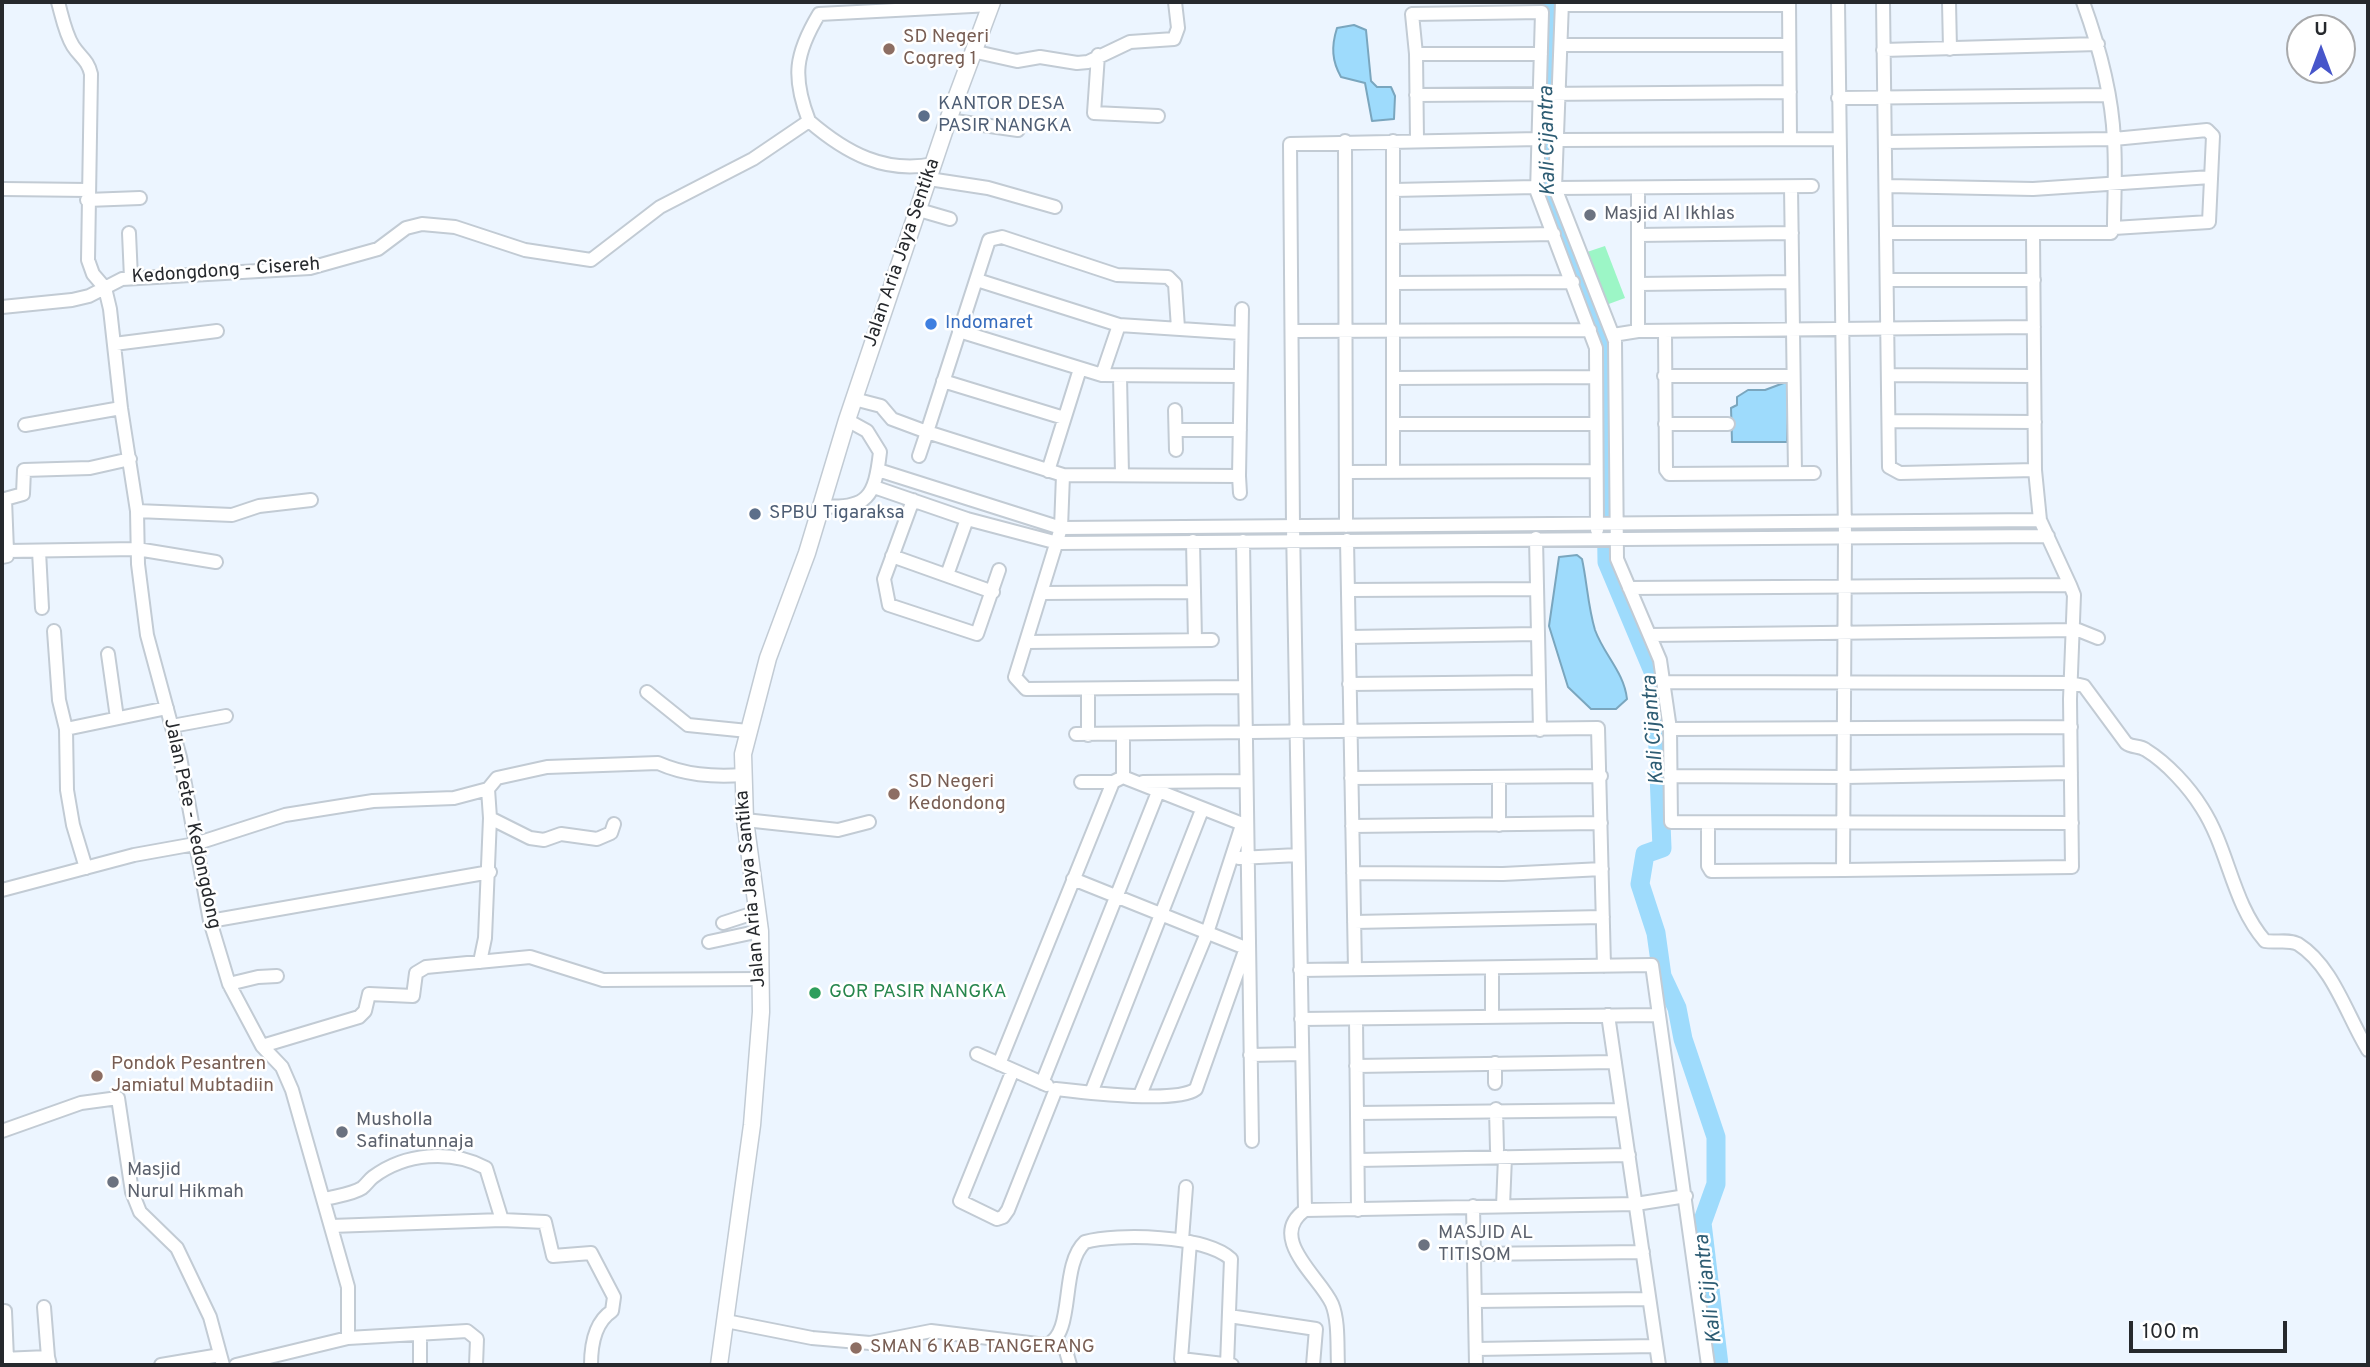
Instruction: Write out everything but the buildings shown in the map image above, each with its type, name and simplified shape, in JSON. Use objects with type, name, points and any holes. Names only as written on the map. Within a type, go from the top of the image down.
[{"type":"street","name":"Kedongdong - Cisereh","points":[[58,2],[68,36],[74,48],[88,61],[91,75],[88,260],[93,274],[104,288],[131,278],[310,268],[378,249],[406,228],[422,224],[455,227],[525,250],[591,260],[660,207],[753,159],[809,121]]},
{"type":"street","points":[[972,51],[1017,61],[1040,57],[1077,63],[1088,62],[1130,42],[1174,39],[1178,28],[1175,2]]},
{"type":"street","points":[[1838,2],[1846,681],[1843,870]]},
{"type":"street","points":[[1883,2],[1888,186],[1889,463],[1895,473],[2035,470]]},
{"type":"street","points":[[1949,2],[1950,49]]},
{"type":"street","points":[[1888,233],[2111,233],[2114,228],[2114,139],[2098,44],[2083,2]]},
{"type":"street","points":[[992,3],[819,14],[802,42],[797,64],[801,101],[809,121],[867,161],[931,172],[1055,207]]},
{"type":"street","name":"Jalan Aria Jaya Sentika","points":[[821,506],[847,419],[948,120],[992,3]]},
{"type":"street","points":[[1790,139],[1789,3],[1562,4],[1561,45],[1539,139],[1536,187],[1596,348],[1596,471],[1606,531],[1618,566],[1660,660],[1670,729],[1671,822],[1844,825],[2072,823]]},
{"type":"street","points":[[1417,140],[1416,54],[1412,8],[1542,7],[1541,54],[1557,140],[1555,188],[1613,335],[1616,353],[1606,531]]},
{"type":"street","points":[[1883,50],[2098,44]]},
{"type":"street","points":[[1561,45],[1789,45]]},
{"type":"street","points":[[1416,54],[1541,54]]},
{"type":"street","points":[[1098,55],[1094,113],[1158,116]]},
{"type":"street","points":[[1416,95],[1790,92]]},
{"type":"street","points":[[1838,98],[2108,95]]},
{"type":"street","points":[[948,120],[1018,130]]},
{"type":"street","points":[[1885,142],[2114,139],[2207,130],[2213,136],[2209,222],[2114,228]]},
{"type":"street","points":[[1305,1210],[1293,540],[1290,144],[1539,139]]},
{"type":"street","points":[[1557,140],[1839,139]]},
{"type":"street","points":[[1345,141],[1346,526]]},
{"type":"street","points":[[1393,141],[1393,472]]},
{"type":"street","points":[[1888,186],[1996,190],[2114,186],[2211,177]]},
{"type":"street","points":[[1555,188],[1812,186]]},
{"type":"street","points":[[1393,190],[1536,187]]},
{"type":"street","points":[[1791,187],[1795,473]]},
{"type":"street","points":[[1638,188],[1639,331]]},
{"type":"street","points":[[4,189],[140,198]]},
{"type":"street","points":[[919,210],[950,219]]},
{"type":"street","points":[[129,233],[131,278]]},
{"type":"street","points":[[1638,235],[1791,233]]},
{"type":"street","points":[[1393,237],[1554,234]]},
{"type":"street","points":[[1708,824],[1708,866],[1711,870],[2068,869],[2073,863],[2071,683],[2074,595],[2040,520],[2035,470],[2033,234]]},
{"type":"street","points":[[919,456],[989,240],[1002,237],[1117,275],[1172,279],[1178,328]]},
{"type":"street","points":[[977,280],[1119,325],[1241,333]]},
{"type":"street","points":[[1888,280],[2034,280]]},
{"type":"street","points":[[1393,283],[1573,282]]},
{"type":"street","points":[[1638,284],[1792,282]]},
{"type":"street","points":[[2,307],[72,300],[104,288]]},
{"type":"street","name":"Jalan Pete - Kedongdong","points":[[104,288],[137,511],[137,549],[147,635],[172,726],[209,921],[229,985],[262,1046],[288,1078],[325,1199],[348,1287],[348,1338]]},
{"type":"street","points":[[1240,493],[1239,376],[1242,309]]},
{"type":"street","points":[[1102,375],[1119,325]]},
{"type":"street","points":[[1613,335],[1639,331],[2034,327]]},
{"type":"street","points":[[1292,331],[1590,330]]},
{"type":"street","points":[[114,344],[217,331]]},
{"type":"street","points":[[959,331],[1102,375],[1239,376]]},
{"type":"street","points":[[1665,331],[1666,470],[1669,474],[1814,473]]},
{"type":"street","points":[[1048,471],[1080,369]]},
{"type":"street","points":[[1888,375],[2034,376]]},
{"type":"street","points":[[1120,376],[1122,474]]},
{"type":"street","points":[[1664,376],[1792,376]]},
{"type":"street","points":[[1393,379],[1596,377]]},
{"type":"street","points":[[943,381],[1064,418]]},
{"type":"street","points":[[854,399],[881,406],[892,419],[927,432],[1063,475],[1239,476]]},
{"type":"street","points":[[25,425],[121,408]]},
{"type":"street","points":[[1175,410],[1176,450]]},
{"type":"street","points":[[821,506],[848,508],[863,501],[874,487],[880,452],[873,437],[847,419]]},
{"type":"street","points":[[1889,421],[2035,422]]},
{"type":"street","points":[[1393,424],[1596,424]]},
{"type":"street","points":[[1665,424],[1728,424]]},
{"type":"street","points":[[1176,430],[1240,430]]},
{"type":"street","points":[[130,459],[90,468],[24,470],[23,494],[5,499],[4,554],[137,549],[216,562]]},
{"type":"street","points":[[878,470],[1062,528],[1346,526],[1606,531],[1844,529],[2040,520]]},
{"type":"street","points":[[1346,472],[1596,471]]},
{"type":"street","points":[[1063,475],[1062,528],[1015,677],[1023,688],[1243,687]]},
{"type":"street","points":[[874,487],[967,519],[1058,542],[1536,538],[1606,531]]},
{"type":"street","points":[[137,511],[232,515],[259,506],[311,500]]},
{"type":"street","points":[[913,500],[884,579],[888,603],[975,635],[978,633],[999,570]]},
{"type":"street","name":"Jalan Aria Jaya Santika","points":[[719,1365],[752,1125],[761,979],[760,931],[745,820],[743,775],[748,731],[768,658],[821,506]]},
{"type":"street","points":[[947,575],[967,519]]},
{"type":"street","points":[[1844,529],[2048,536]]},
{"type":"street","points":[[1536,538],[1540,730]]},
{"type":"street","points":[[1347,540],[1355,969]]},
{"type":"street","points":[[1193,541],[1195,640]]},
{"type":"street","points":[[1242,541],[1243,825],[1252,1141]]},
{"type":"street","points":[[39,551],[42,608]]},
{"type":"street","points":[[892,556],[993,592]]},
{"type":"street","points":[[1629,588],[2070,585]]},
{"type":"street","points":[[1348,590],[1537,589]]},
{"type":"street","points":[[1042,593],[1194,592]]},
{"type":"street","points":[[1650,635],[2072,630],[2085,631],[2098,638]]},
{"type":"street","points":[[54,631],[60,709],[66,729],[68,790],[73,825],[86,868]]},
{"type":"street","points":[[1349,637],[1538,634]]},
{"type":"street","points":[[1026,642],[1212,640]]},
{"type":"street","points":[[108,654],[117,718]]},
{"type":"street","points":[[1349,684],[1539,682]]},
{"type":"street","points":[[1663,682],[2071,683],[2088,688],[2135,747],[2165,765],[2202,807],[2248,918],[2260,936],[2269,942],[2297,943],[2311,956],[2331,982],[2368,1050]]},
{"type":"street","points":[[1088,688],[1082,735],[1598,728],[1604,966]]},
{"type":"street","points":[[648,692],[688,724],[748,731]]},
{"type":"street","points":[[66,729],[167,708]]},
{"type":"street","points":[[172,726],[226,716]]},
{"type":"street","points":[[1670,729],[2071,727]]},
{"type":"street","points":[[999,1064],[1073,879],[1124,781],[1124,735]]},
{"type":"street","points":[[2,890],[134,855],[195,844],[294,813],[373,801],[454,798],[488,789],[497,778],[559,767],[658,764],[669,771],[685,774],[743,775]]},
{"type":"street","points":[[1670,776],[1845,777],[2071,773]]},
{"type":"street","points":[[1351,778],[1601,775]]},
{"type":"street","points":[[1499,777],[1499,825]]},
{"type":"street","points":[[1124,781],[1243,825]]},
{"type":"street","points":[[1081,782],[1244,781]]},
{"type":"street","points":[[480,962],[485,938],[490,872],[488,789]]},
{"type":"street","points":[[1042,1083],[1158,792]]},
{"type":"street","points":[[1091,1093],[1202,810]]},
{"type":"street","points":[[490,818],[524,837],[544,839],[561,834],[597,839],[611,833],[614,824]]},
{"type":"street","points":[[745,820],[838,830],[869,822]]},
{"type":"street","points":[[1352,826],[1601,823]]},
{"type":"street","points":[[1140,1096],[1206,933],[1243,825]]},
{"type":"street","points":[[1231,858],[1298,855]]},
{"type":"street","points":[[1353,873],[1503,874],[1602,869]]},
{"type":"street","points":[[209,921],[490,872]]},
{"type":"street","points":[[1073,879],[1247,949]]},
{"type":"street","points":[[723,923],[757,912]]},
{"type":"street","points":[[1354,922],[1603,917]]},
{"type":"street","points":[[709,942],[760,931]]},
{"type":"street","points":[[977,1054],[1056,1089],[1140,1096],[1186,1094],[1196,1089],[1247,949]]},
{"type":"street","points":[[262,1046],[359,1017],[365,1011],[369,994],[412,996],[416,973],[422,968],[497,958],[541,958],[603,981],[761,979]]},
{"type":"street","points":[[1300,970],[1652,965],[1708,1365]]},
{"type":"street","points":[[1492,968],[1492,1015]]},
{"type":"street","points":[[229,985],[250,978],[277,976]]},
{"type":"street","points":[[1608,1015],[1659,1365]]},
{"type":"street","points":[[1301,1019],[1657,1015]]},
{"type":"street","points":[[1356,1018],[1358,1210]]},
{"type":"street","points":[[1250,1055],[1302,1054]]},
{"type":"street","points":[[1356,1066],[1615,1062]]},
{"type":"street","points":[[1495,1063],[1495,1083]]},
{"type":"street","points":[[1013,1070],[961,1197],[962,1204],[996,1219],[1003,1217],[1056,1089]]},
{"type":"street","points":[[2,1131],[81,1104],[118,1098],[130,1187],[140,1212],[177,1248],[210,1317],[222,1360],[161,1365]]},
{"type":"street","points":[[1357,1113],[1496,1109],[1622,1110]]},
{"type":"street","points":[[1496,1109],[1503,1206]]},
{"type":"street","points":[[1358,1160],[1501,1154],[1629,1156]]},
{"type":"street","points":[[325,1199],[361,1189],[381,1171],[418,1155],[451,1158],[486,1168],[502,1220]]},
{"type":"street","points":[[726,1321],[812,1338],[870,1343],[931,1331],[1046,1345],[1055,1340],[1064,1318],[1070,1269],[1085,1242],[1136,1238],[1186,1241],[1231,1259],[1229,1365],[1181,1359],[1186,1241],[1186,1187]]},
{"type":"street","points":[[1338,1365],[1332,1303],[1301,1262],[1293,1243],[1295,1217],[1305,1210],[1636,1204],[1686,1196]]},
{"type":"street","points":[[1473,1206],[1476,1365]]},
{"type":"street","points":[[331,1226],[502,1220],[545,1222],[553,1256],[588,1252],[596,1260],[615,1304],[612,1311],[601,1318],[591,1365]]},
{"type":"street","points":[[1474,1254],[1643,1252]]},
{"type":"street","points":[[1475,1301],[1649,1299]]},
{"type":"street","points":[[5,1311],[4,1359],[49,1361],[44,1307]]},
{"type":"street","points":[[1229,1316],[1316,1329],[1313,1365]]},
{"type":"street","points":[[236,1365],[259,1362],[348,1338],[467,1331],[477,1339],[476,1365]]},
{"type":"street","points":[[419,1334],[419,1365]]},
{"type":"street","points":[[1055,1340],[1066,1351],[1070,1365]]},
{"type":"street","points":[[1476,1349],[1656,1346]]},
{"type":"green space","points":[[1605,246],[1625,298],[1606,305],[1587,252]]},
{"type":"water","points":[[1354,25],[1366,30],[1371,81],[1377,87],[1391,87],[1395,96],[1394,119],[1372,121],[1365,83],[1341,77],[1338,71],[1333,54],[1337,28]]},
{"type":"water","points":[[1789,381],[1787,442],[1732,442],[1731,408],[1737,405],[1737,397],[1748,390],[1765,390]]},
{"type":"water","points":[[1577,555],[1582,559],[1595,630],[1625,689],[1627,699],[1616,709],[1591,709],[1568,687],[1549,626],[1559,557]]},
{"type":"waterway","name":"Kali Cijantra","points":[[1550,2],[1545,195],[1595,311],[1604,354],[1607,562],[1655,676],[1662,848],[1645,854],[1640,884],[1656,933],[1662,976],[1677,1008],[1683,1039],[1716,1137],[1716,1184],[1702,1223],[1719,1365]]},
{"type":"place","name":"SD Negeri Cogreg 1","points":[[889,49]]},
{"type":"place","name":"KANTOR DESA PASIR NANGKA","points":[[924,116]]},
{"type":"place","name":"Masjid Al Ikhlas","points":[[1590,215]]},
{"type":"place","name":"Indomaret","points":[[931,324]]},
{"type":"place","name":"SPBU Tigaraksa","points":[[755,514]]},
{"type":"place","name":"SD Negeri Kedondong","points":[[894,794]]},
{"type":"place","name":"GOR PASIR NANGKA","points":[[815,993]]},
{"type":"place","name":"Pondok Pesantren Jamiatul Mubtadiin","points":[[97,1076]]},
{"type":"place","name":"Musholla Safinatunnaja","points":[[342,1132]]},
{"type":"place","name":"Masjid Nurul Hikmah","points":[[113,1182]]},
{"type":"place","name":"MASJID AL TITISOM","points":[[1424,1245]]},
{"type":"place","name":"SMAN 6 KAB TANGERANG","points":[[856,1348]]}]
